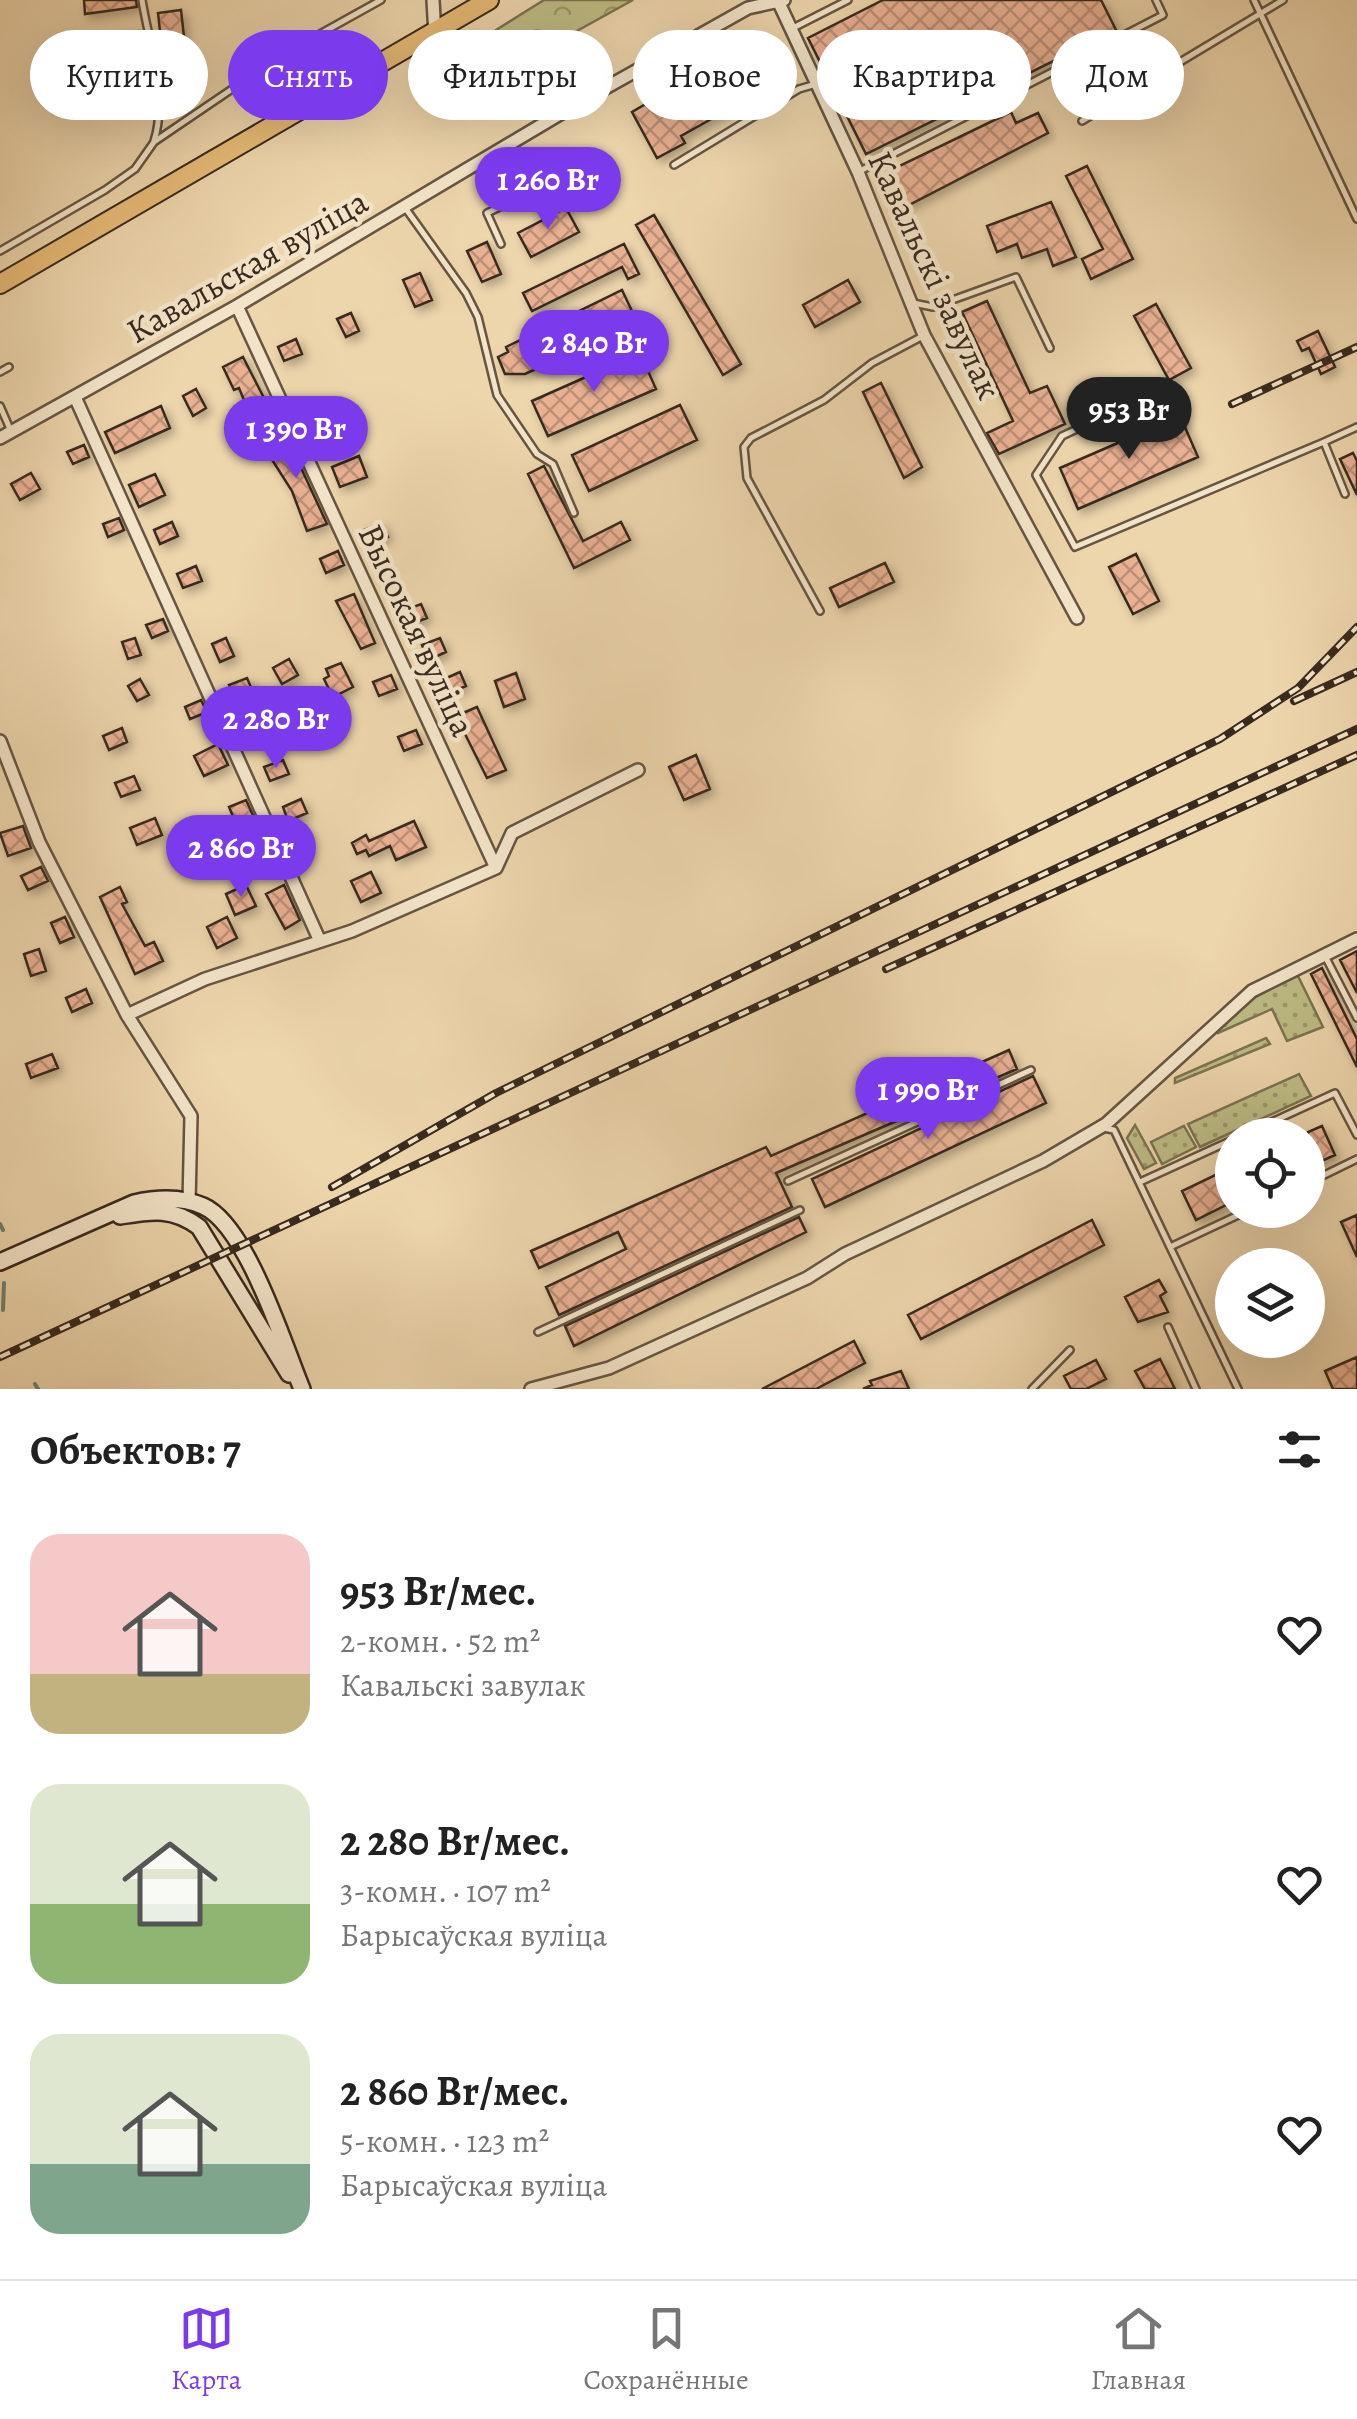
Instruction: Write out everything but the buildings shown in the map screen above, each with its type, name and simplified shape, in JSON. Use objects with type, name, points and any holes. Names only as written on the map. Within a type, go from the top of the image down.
[{"type":"main road","points":[[441,30],[488,0]]},
{"type":"main road","points":[[0,284],[408,50]]},
{"type":"main road","points":[[0,1262],[106,1218],[134,1202],[156,1198],[206,1207],[229,1230],[256,1278],[301,1389]]},
{"type":"main road","points":[[106,1218],[158,1209],[183,1215],[199,1227],[257,1328],[301,1389]]},
{"type":"street","points":[[433,0],[435,30]]},
{"type":"street","name":"Кавальскі завулак","points":[[781,1],[790,29],[858,172],[924,335],[1077,618]]},
{"type":"street","name":"Кавальская вуліца","points":[[6,435],[237,306],[748,8],[781,1]]},
{"type":"street","name":"Высокая вуліца","points":[[237,306],[496,868]]},
{"type":"street","points":[[75,398],[319,939]]},
{"type":"street","points":[[0,741],[39,842],[127,1015],[191,1116],[188,1202]]},
{"type":"street","points":[[127,1015],[205,979],[319,939],[352,932],[496,868],[512,834],[638,770]]},
{"type":"street","points":[[531,1389],[559,1378],[580,1383],[808,1278],[846,1254],[1043,1162],[1100,1128],[1252,991],[1357,939]]},
{"type":"lane","points":[[0,251],[120,180],[146,158],[154,144],[159,126],[158,95],[142,0]]},
{"type":"lane","points":[[154,144],[282,55],[382,0]]},
{"type":"lane","points":[[790,29],[848,0]]},
{"type":"lane","points":[[858,172],[1162,15],[1156,0]]},
{"type":"lane","points":[[1254,0],[1357,220]]},
{"type":"lane","points":[[1082,121],[1283,0]]},
{"type":"lane","points":[[674,165],[798,89],[816,84]]},
{"type":"lane","points":[[500,150],[525,195],[487,213],[502,244]]},
{"type":"lane","points":[[404,206],[466,293],[478,317],[497,395],[537,454],[553,464],[574,513]]},
{"type":"lane","points":[[910,303],[933,307],[1016,277],[1050,348]]},
{"type":"lane","points":[[820,612],[747,478],[744,447],[750,438],[824,400],[872,363],[924,335]]},
{"type":"lane","points":[[0,372],[10,367]]},
{"type":"lane","points":[[1150,394],[1062,436],[1036,475],[1075,547],[1357,427]]},
{"type":"lane","points":[[0,406],[6,435]]},
{"type":"lane","points":[[1324,442],[1344,494]]},
{"type":"lane","points":[[1324,955],[1357,1018]]},
{"type":"lane","points":[[788,1181],[1031,1070]]},
{"type":"lane","points":[[1280,1118],[1335,1093],[1357,1135]]},
{"type":"lane","points":[[1100,1128],[1114,1130],[1238,1389]]},
{"type":"lane","points":[[1139,1182],[1215,1148]]},
{"type":"lane","points":[[1325,1174],[1357,1159]]},
{"type":"lane","points":[[538,1332],[800,1210]]},
{"type":"lane","points":[[1170,1247],[1215,1226]]},
{"type":"lane","points":[[1168,1328],[1196,1389]]},
{"type":"lane","points":[[1032,1389],[1070,1350]]},
{"type":"green space","points":[[544,0],[633,0],[579,30],[496,30]]},
{"type":"green space","points":[[1297,974],[1323,1027],[1287,1041],[1272,1009],[1218,1033],[1216,1029],[1243,1004]]},
{"type":"green space","points":[[1266,1038],[1270,1044],[1175,1083],[1175,1078]]},
{"type":"green space","points":[[1299,1074],[1311,1096],[1263,1118],[1215,1118],[1215,1140],[1200,1147],[1188,1124]]},
{"type":"green space","points":[[1135,1125],[1156,1163],[1144,1169],[1127,1138]]},
{"type":"green space","points":[[1184,1126],[1196,1147],[1162,1164],[1151,1142]]},
{"type":"waterway","points":[[0,1224],[3,1230]]},
{"type":"waterway","points":[[3,1310],[4,1283]]},
{"type":"waterway","points":[[35,1384],[38,1389]]},
{"type":"railway","points":[[1232,404],[1357,347]]},
{"type":"railway","points":[[332,1187],[496,1093],[1220,739],[1298,688],[1357,627]]},
{"type":"railway","points":[[1294,701],[1357,672]]},
{"type":"railway","points":[[0,1357],[1357,729]]},
{"type":"railway","points":[[886,969],[1357,755]]}]
